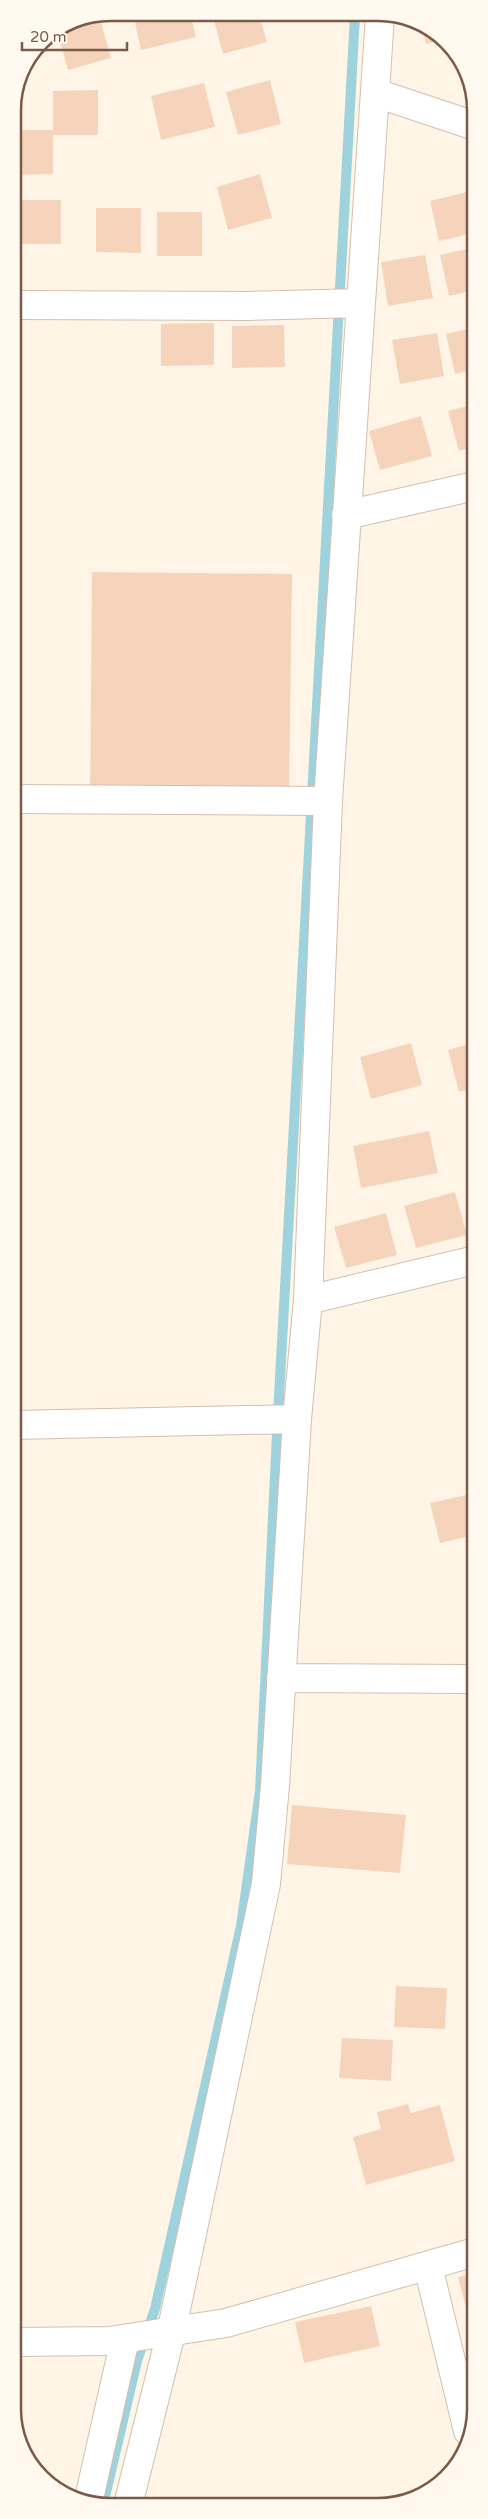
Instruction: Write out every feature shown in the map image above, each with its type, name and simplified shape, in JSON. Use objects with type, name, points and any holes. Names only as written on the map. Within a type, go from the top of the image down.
[{"type":"street","points":[[130,2498],[171,2333],[266,1884],[275,1786],[297,1418],[308,1300],[328,801],[380,21]]},
{"type":"street","points":[[376,93],[467,123]]},
{"type":"street","points":[[21,305],[248,306],[360,303]]},
{"type":"street","points":[[346,515],[467,488]]},
{"type":"street","points":[[21,799],[269,799],[328,801]]},
{"type":"street","points":[[308,1300],[467,1262]]},
{"type":"street","points":[[21,1425],[297,1418]]},
{"type":"street","points":[[282,1678],[467,1679]]},
{"type":"street","points":[[21,2342],[109,2341],[171,2333],[226,2323],[467,2254]]},
{"type":"street","points":[[428,2266],[466,2422]]},
{"type":"street","points":[[90,2495],[125,2339]]},
{"type":"building","points":[[135,21],[192,21],[196,37],[141,50]]},
{"type":"building","points":[[214,21],[261,21],[267,42],[223,54]]},
{"type":"building","points":[[101,22],[111,58],[68,70],[59,38],[71,30]]},
{"type":"building","points":[[423,34],[435,42],[426,44]]},
{"type":"building","points":[[270,80],[281,124],[238,135],[226,92]]},
{"type":"building","points":[[204,83],[215,127],[161,140],[151,96]]},
{"type":"building","points":[[98,90],[98,135],[53,135],[53,174],[21,175],[21,130],[53,130],[53,91]]},
{"type":"building","points":[[260,174],[272,218],[228,230],[217,187]]},
{"type":"building","points":[[467,192],[467,235],[439,241],[430,201]]},
{"type":"building","points":[[21,200],[61,200],[61,244],[21,244]]},
{"type":"building","points":[[96,208],[141,208],[141,253],[96,252]]},
{"type":"building","points":[[157,212],[202,212],[202,256],[157,256]]},
{"type":"building","points":[[467,249],[467,292],[449,296],[440,255]]},
{"type":"building","points":[[425,255],[433,298],[388,306],[381,262]]},
{"type":"building","points":[[214,323],[214,365],[161,366],[161,324]]},
{"type":"building","points":[[284,325],[285,367],[232,368],[232,326]]},
{"type":"building","points":[[467,329],[467,371],[455,374],[446,334]]},
{"type":"building","points":[[437,333],[444,376],[400,384],[392,340]]},
{"type":"building","points":[[467,406],[467,449],[459,451],[448,411]]},
{"type":"building","points":[[421,416],[432,456],[380,470],[369,431]]},
{"type":"building","points":[[92,572],[292,574],[289,799],[90,798]]},
{"type":"building","points":[[411,1043],[422,1085],[371,1099],[360,1057]]},
{"type":"building","points":[[467,1044],[467,1090],[459,1092],[448,1050]]},
{"type":"building","points":[[429,1131],[438,1173],[361,1188],[353,1146]]},
{"type":"building","points":[[455,1192],[467,1235],[416,1248],[404,1206]]},
{"type":"building","points":[[386,1213],[397,1255],[346,1268],[334,1227]]},
{"type":"building","points":[[467,1495],[467,1537],[440,1543],[430,1503]]},
{"type":"building","points":[[292,1805],[406,1815],[400,1873],[287,1864]]},
{"type":"building","points":[[396,1986],[447,1988],[445,2029],[394,2027]]},
{"type":"building","points":[[342,2038],[393,2040],[391,2081],[339,2078]]},
{"type":"building","points":[[408,2104],[411,2113],[440,2105],[455,2161],[366,2185],[353,2137],[381,2129],[377,2112]]},
{"type":"building","points":[[467,2275],[467,2312],[458,2277]]},
{"type":"building","points":[[371,2306],[380,2346],[304,2363],[295,2322]]},
{"type":"waterway","points":[[105,2498],[137,2361],[155,2309],[241,1926],[260,1791],[277,1433],[355,21]]}]
